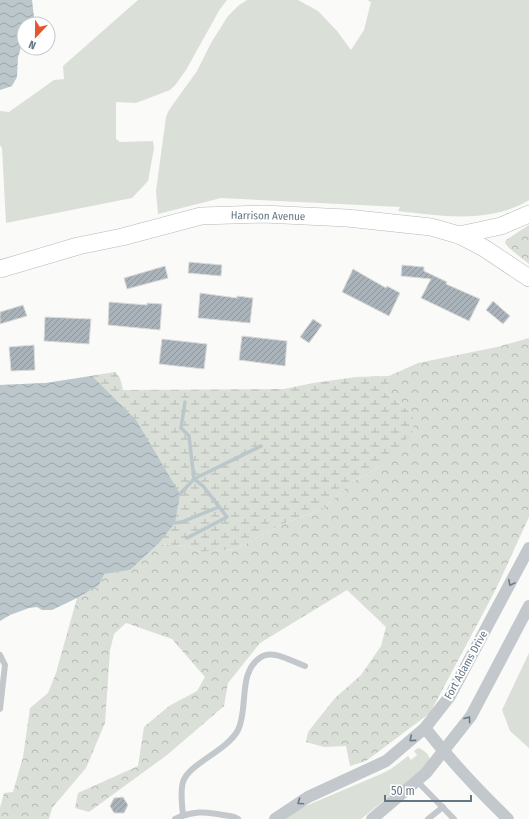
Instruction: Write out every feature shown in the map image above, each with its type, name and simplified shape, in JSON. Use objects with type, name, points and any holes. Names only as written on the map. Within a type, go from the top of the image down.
[{"type":"main road","name":"Harrison Avenue","points":[[0,269],[78,246],[122,237],[202,216],[263,214],[347,218],[431,227],[459,235],[484,248],[529,278]]},
{"type":"main road","points":[[459,235],[501,226],[529,214]]},
{"type":"street","name":"Fort Adams Drive","points":[[275,819],[308,797],[386,761],[425,728],[450,696],[529,548]]},
{"type":"street","points":[[372,819],[426,773],[470,716],[529,606]]},
{"type":"street","points":[[425,728],[480,791],[508,819]]},
{"type":"lane","points":[[183,815],[183,782],[187,774],[223,747],[235,735],[243,712],[246,681],[253,665],[259,658],[269,654],[276,655],[304,666]]},
{"type":"lane","points":[[0,655],[5,665],[0,709]]},
{"type":"lane","points":[[417,780],[454,819]]},
{"type":"lane","points":[[428,819],[443,807]]},
{"type":"lane","points":[[175,819],[183,815],[199,812],[213,812],[238,819]]},
{"type":"green space","points":[[138,0],[227,0],[220,9],[186,70],[170,90],[136,103],[116,102],[116,139],[120,142],[153,141],[154,148],[148,181],[132,198],[6,223],[2,148],[0,145],[0,111],[9,112],[54,80],[64,79],[63,66]]},
{"type":"green space","points":[[247,0],[298,0],[318,11],[337,31],[351,50],[364,30],[371,2],[367,0],[529,0],[529,200],[514,208],[498,213],[448,216],[398,211],[400,207],[221,198],[158,214],[156,191],[166,117],[169,110],[197,71],[211,43],[228,16],[238,6]]},
{"type":"green space","points":[[529,225],[529,264],[505,243],[506,240]]},
{"type":"green space","points":[[529,338],[529,517],[496,589],[430,713],[366,761],[350,766],[346,746],[324,747],[306,742],[308,732],[335,698],[361,675],[381,646],[386,627],[347,590],[260,643],[228,683],[224,706],[167,755],[89,812],[75,808],[78,793],[138,766],[144,727],[169,706],[197,691],[205,677],[172,639],[126,623],[114,634],[110,650],[105,723],[86,768],[52,808],[49,819],[0,819],[0,808],[4,793],[13,792],[23,757],[30,708],[48,693],[56,673],[77,598],[99,585],[104,574],[130,570],[158,544],[188,546],[200,552],[236,549],[282,524],[323,509],[351,483],[384,464],[412,414],[385,391],[389,376],[418,363],[497,347]]},
{"type":"green space","points":[[115,372],[120,378],[123,390],[284,389],[356,377],[389,376],[385,391],[412,414],[414,430],[384,464],[351,483],[323,509],[282,524],[236,549],[200,552],[188,546],[158,544],[130,570],[104,574],[99,585],[77,598],[0,385],[46,383]]},
{"type":"green space","points":[[529,653],[529,748],[510,731],[502,710]]},
{"type":"green space","points":[[418,748],[427,754],[430,758],[430,763],[361,819],[285,819],[301,808],[391,769],[408,756],[411,760],[417,755],[414,751]]},
{"type":"water","points":[[0,0],[32,0],[34,16],[16,16],[16,56],[18,56],[17,77],[12,86],[0,90]]},
{"type":"water","points":[[92,376],[136,420],[180,494],[175,523],[158,544],[130,570],[104,574],[99,585],[77,598],[52,610],[34,610],[0,627],[0,385],[46,383]]},
{"type":"pier","points":[[37,607],[42,610],[42,612],[34,612],[0,629],[0,621],[10,615],[29,608]]},
{"type":"building","points":[[189,262],[222,265],[221,276],[188,273]]},
{"type":"building","points":[[402,265],[424,267],[424,271],[447,282],[446,284],[480,299],[469,321],[421,298],[431,279],[401,276]]},
{"type":"building","points":[[165,266],[168,278],[127,289],[124,278]]},
{"type":"building","points":[[353,269],[386,288],[387,286],[400,293],[389,316],[342,292]]},
{"type":"building","points":[[200,293],[237,298],[237,296],[253,298],[250,323],[198,318]]},
{"type":"building","points":[[493,301],[510,316],[503,324],[486,310]]},
{"type":"building","points":[[109,302],[147,305],[147,303],[162,304],[160,330],[108,325]]},
{"type":"building","points":[[23,305],[27,316],[0,324],[0,312]]},
{"type":"building","points":[[45,317],[91,319],[89,344],[44,341]]},
{"type":"building","points":[[313,319],[322,325],[309,343],[300,337]]},
{"type":"building","points":[[242,336],[287,341],[285,366],[239,360]]},
{"type":"building","points":[[162,339],[207,344],[204,369],[159,364]]},
{"type":"building","points":[[34,345],[35,370],[11,371],[9,347]]},
{"type":"building","points":[[123,797],[128,805],[124,813],[114,813],[110,806],[114,798]]},
{"type":"waterway","points":[[185,402],[181,428],[189,436],[194,479],[203,486],[227,517],[187,538]]},
{"type":"waterway","points":[[180,494],[194,479],[261,446]]},
{"type":"waterway","points":[[175,523],[182,522],[219,507]]}]
